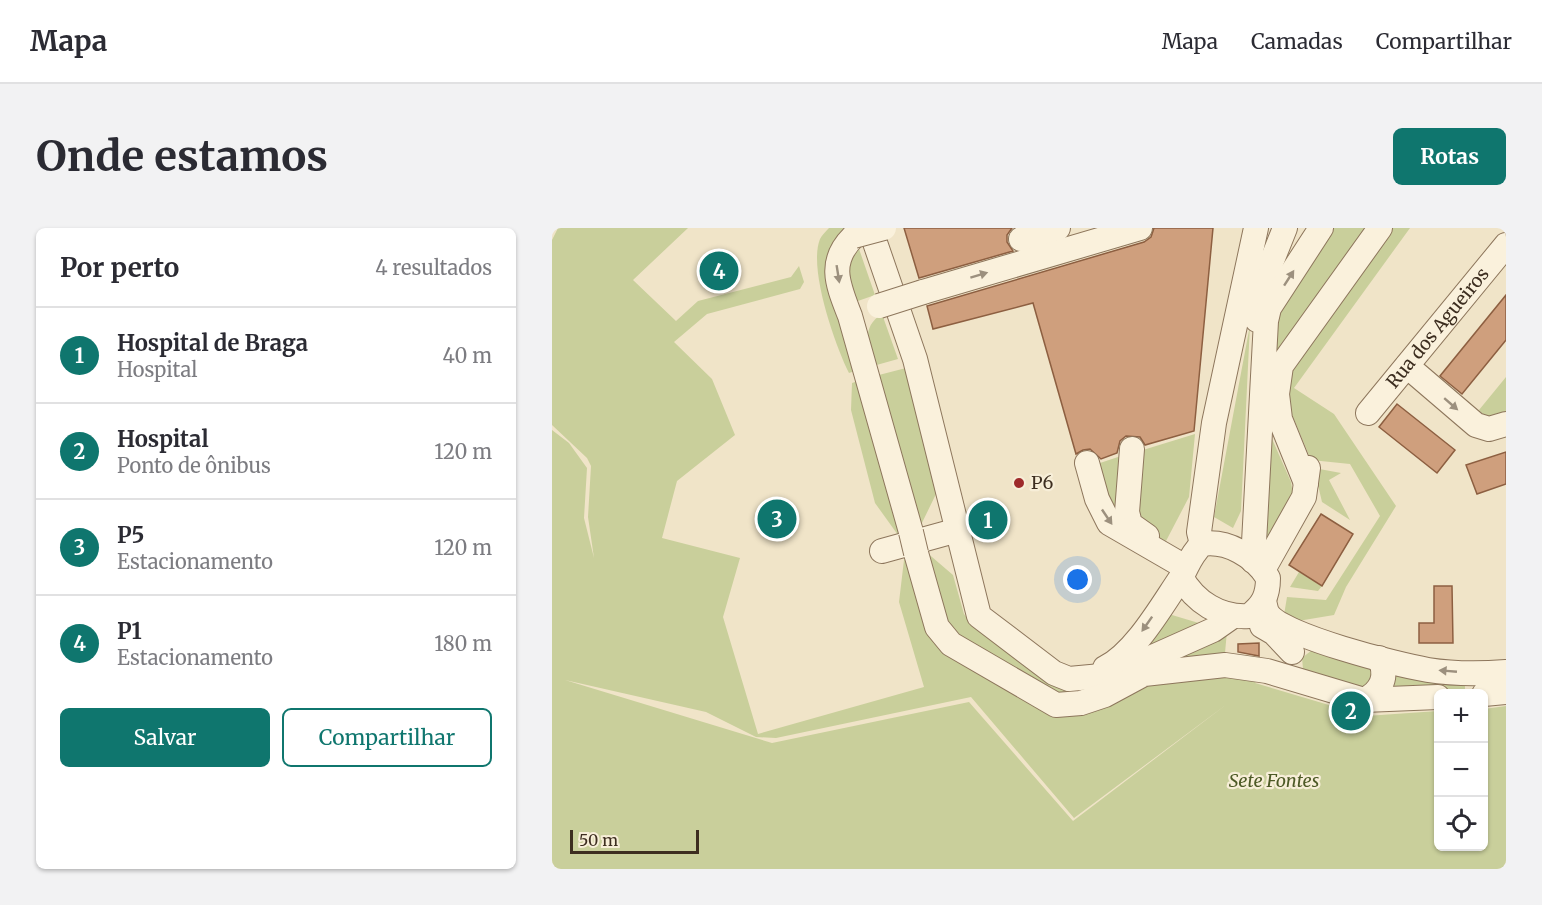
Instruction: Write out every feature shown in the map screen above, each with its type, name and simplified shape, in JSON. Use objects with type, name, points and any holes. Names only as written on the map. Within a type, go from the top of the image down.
[{"type":"street","points":[[884,228],[862,232],[844,246],[836,262],[841,291],[938,627],[951,644],[1056,705],[1081,703],[1097,698],[1144,674],[1225,665],[1267,671],[1364,700],[1434,697]]},
{"type":"street","points":[[850,316],[923,292],[1022,243],[1093,228]]},
{"type":"street","points":[[1022,243],[1137,228]]},
{"type":"street","points":[[1257,228],[1214,423],[1200,523],[1190,561],[1188,589],[1207,605],[1274,633],[1291,654],[1290,668],[1301,681]]},
{"type":"street","points":[[1228,546],[1245,514],[1257,321],[1263,284],[1286,228]]},
{"type":"street","points":[[1258,565],[1266,321],[1269,308],[1321,228]]},
{"type":"street","points":[[1258,565],[1296,515],[1304,497],[1308,469],[1277,394],[1281,366],[1380,228]]},
{"type":"street","points":[[862,232],[915,359],[979,616],[1054,673],[1069,679],[1112,675],[1213,630],[1236,616],[1249,616],[1264,601]]},
{"type":"street","name":"Rua dos Agueiros","points":[[1368,413],[1506,245]]},
{"type":"street","points":[[1407,366],[1476,425],[1489,429],[1506,424]]},
{"type":"street","points":[[1132,449],[1126,512],[1130,524],[1144,535],[1190,561]]},
{"type":"street","points":[[1087,463],[1097,499],[1109,523],[1190,561]]},
{"type":"street","points":[[882,551],[958,530]]},
{"type":"street","points":[[1098,675],[1104,668],[1118,662],[1131,649],[1190,561],[1219,543],[1228,546],[1258,565],[1268,578],[1264,601],[1268,614],[1277,623],[1317,640],[1428,670],[1506,672]]},
{"type":"street","points":[[1267,671],[1306,640],[1317,640]]},
{"type":"street","points":[[1364,700],[1374,695],[1383,681],[1383,665],[1378,658]]},
{"type":"street","points":[[1488,694],[1506,692]]},
{"type":"green space","name":"Sete Fontes","points":[[558,228],[688,228],[633,280],[676,321],[698,301],[791,277],[799,266],[804,282],[800,289],[707,314],[674,342],[712,379],[735,435],[677,481],[662,538],[740,558],[723,617],[758,734],[924,687],[899,602],[904,560],[908,557],[924,614],[1036,707],[1155,680],[1261,676],[1255,683],[1366,716],[1434,711],[1434,851],[1488,851],[1488,708],[1506,706],[1506,869],[552,869],[552,430],[569,443],[587,468],[584,518],[594,558],[588,517],[591,466],[587,458],[552,425],[552,240]],"holes":[[[565,680],[706,712],[756,737],[776,738],[971,697],[1074,818],[1227,704],[1073,821],[969,702],[772,743]]]},
{"type":"green space","points":[[829,228],[844,228],[830,249],[827,263],[855,371],[849,373],[837,344],[820,287],[817,252],[820,239]]},
{"type":"green space","points":[[1331,228],[1368,228],[1276,352],[1275,312]]},
{"type":"green space","points":[[1389,228],[1410,228],[1294,388],[1334,414],[1396,506],[1346,587],[1334,615],[1298,621],[1284,615],[1287,597],[1326,600],[1380,516],[1350,464],[1311,460],[1285,398],[1285,381]]},
{"type":"green space","points":[[858,246],[875,295],[855,302],[848,286],[847,261]]},
{"type":"green space","points":[[882,314],[898,359],[873,366],[868,344],[869,331],[875,319]]},
{"type":"green space","points":[[1250,325],[1241,511],[1233,528],[1214,517]]},
{"type":"green space","points":[[906,368],[936,494],[919,529],[875,376]]},
{"type":"green space","points":[[1506,377],[1506,415],[1487,419],[1479,410]]},
{"type":"green space","points":[[858,381],[901,535],[898,535],[875,503],[851,410],[852,383]]},
{"type":"green space","points":[[1269,432],[1291,482],[1293,494],[1271,537],[1258,540]]},
{"type":"green space","points":[[1195,434],[1189,497],[1166,541],[1141,529],[1135,513],[1143,450]]},
{"type":"green space","points":[[1124,455],[1116,525],[1097,464]]},
{"type":"green space","points":[[1314,468],[1341,473],[1329,480],[1350,520],[1322,502]]},
{"type":"green space","points":[[925,551],[953,575],[964,614],[971,623],[1049,683],[1108,682],[1069,698],[1046,692],[949,629]]},
{"type":"green space","points":[[1299,572],[1322,586],[1318,591],[1290,587]]},
{"type":"green space","points":[[1162,612],[1202,624],[1126,663]]},
{"type":"green space","points":[[1227,631],[1225,653],[1234,654],[1234,659],[1160,663]]},
{"type":"green space","points":[[1312,650],[1370,668],[1373,675],[1366,690],[1307,674],[1303,669],[1302,658]]},
{"type":"green space","points":[[1389,670],[1465,682],[1465,689],[1385,692]]},
{"type":"building","points":[[904,228],[1012,228],[1007,235],[1007,242],[1013,251],[919,278]]},
{"type":"building","points":[[1154,228],[1213,228],[1194,431],[1145,445],[1140,437],[1126,436],[1120,441],[1117,453],[1101,459],[1090,449],[1076,454],[1033,303],[933,329],[927,306],[1144,242],[1151,237]]},
{"type":"building","points":[[1506,295],[1506,340],[1462,394],[1440,376]]},
{"type":"building","points":[[1397,404],[1455,450],[1437,473],[1379,427]]},
{"type":"building","points":[[1506,452],[1506,484],[1477,494],[1466,465]]},
{"type":"building","points":[[1321,514],[1353,534],[1322,586],[1289,565]]},
{"type":"building","points":[[1434,586],[1452,586],[1453,643],[1419,643],[1419,623],[1434,623]]},
{"type":"building","points":[[1259,643],[1259,656],[1238,652],[1238,644]]},
{"type":"place","name":"P1","points":[[719,271]]},
{"type":"place","name":"P6","points":[[1019,483]]},
{"type":"place","name":"P5","points":[[777,519]]},
{"type":"place","name":"Hospital de Braga","points":[[988,520]]},
{"type":"place","name":"Hospital","points":[[1351,711]]}]
